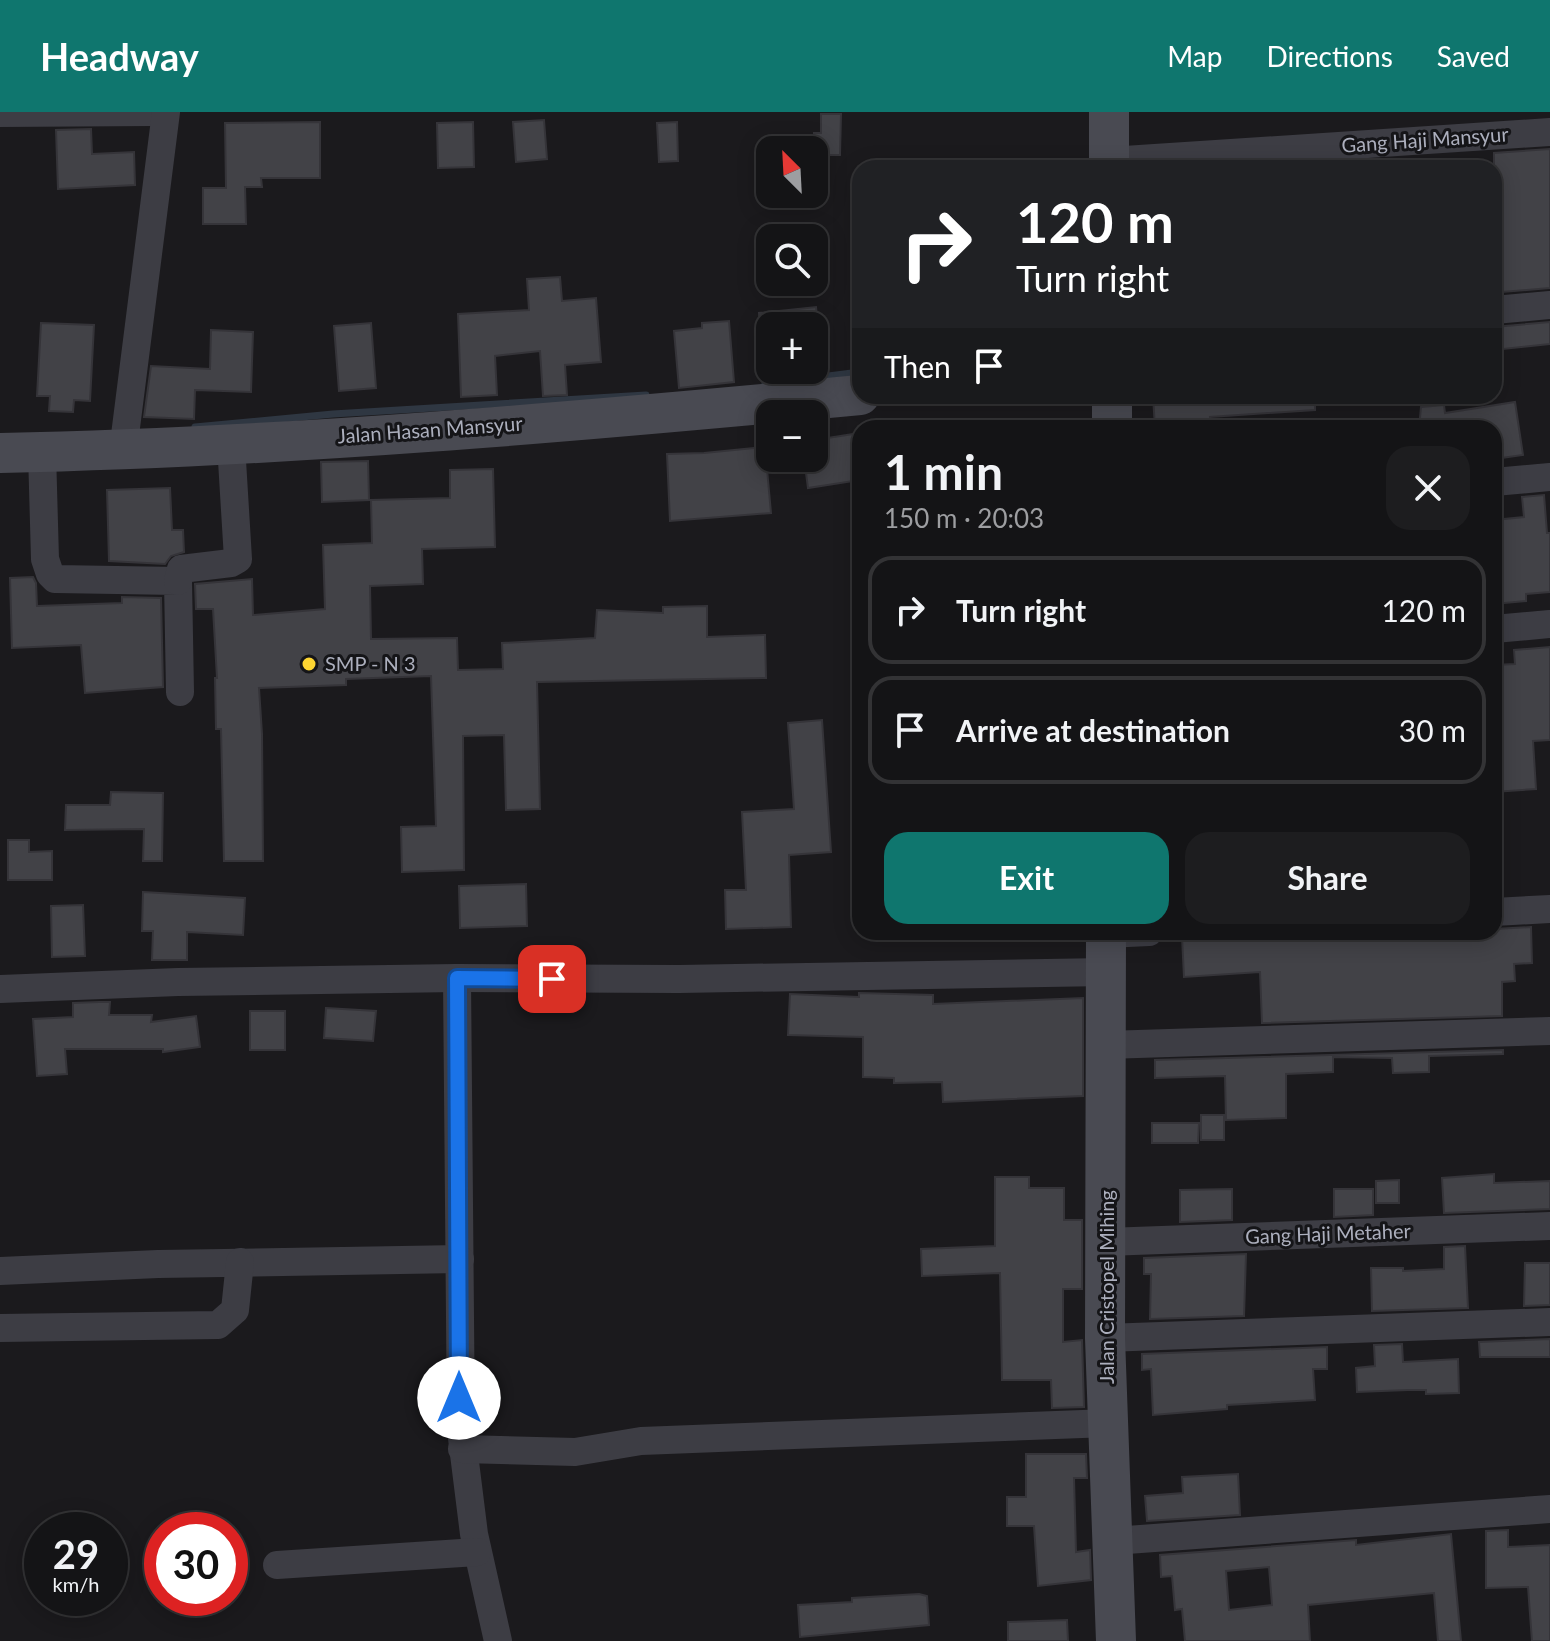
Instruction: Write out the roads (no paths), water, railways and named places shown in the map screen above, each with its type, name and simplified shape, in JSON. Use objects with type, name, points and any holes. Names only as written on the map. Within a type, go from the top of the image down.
[{"type":"street","points":[[0,113],[154,112]]},
{"type":"street","points":[[123,451],[166,112]]},
{"type":"street","points":[[1109,112],[1109,160]]},
{"type":"street","name":"Gang Haji Mansyur","points":[[1176,160],[1550,132]]},
{"type":"street","points":[[1502,309],[1550,305]]},
{"type":"street","name":"Jalan Hasan Mansyur","points":[[0,453],[123,451],[231,444],[618,418],[852,396]]},
{"type":"street","points":[[180,692],[178,581],[181,569],[231,563],[238,559],[231,444]]},
{"type":"street","points":[[42,452],[45,559],[52,578],[178,581]]},
{"type":"street","points":[[1502,481],[1550,477]]},
{"type":"street","points":[[1502,628],[1550,624]]},
{"type":"street","points":[[1502,912],[1550,909]]},
{"type":"street","points":[[0,989],[178,982],[679,979],[1106,946]]},
{"type":"street","name":"Jalan Cristopel Mihing","points":[[1106,946],[1105,1338],[1116,1641]]},
{"type":"street","points":[[457,978],[459,1398],[462,1449],[477,1552],[498,1641]]},
{"type":"street","points":[[1106,1045],[1550,1031]]},
{"type":"street","name":"Gang Haji Metaher","points":[[1106,1242],[1550,1226]]},
{"type":"street","points":[[0,1271],[240,1262],[460,1259]]},
{"type":"street","points":[[0,1328],[218,1325],[235,1310],[240,1262]]},
{"type":"street","points":[[1105,1338],[1550,1322]]},
{"type":"street","points":[[462,1449],[575,1452],[641,1441],[1109,1423]]},
{"type":"street","points":[[1113,1541],[1550,1509]]},
{"type":"street","points":[[277,1565],[477,1552]]},
{"type":"waterway","points":[[828,376],[852,373]]},
{"type":"waterway","points":[[195,427],[333,414],[646,395]]},
{"type":"place","name":"SMP - N 3","points":[[309,664]]}]
